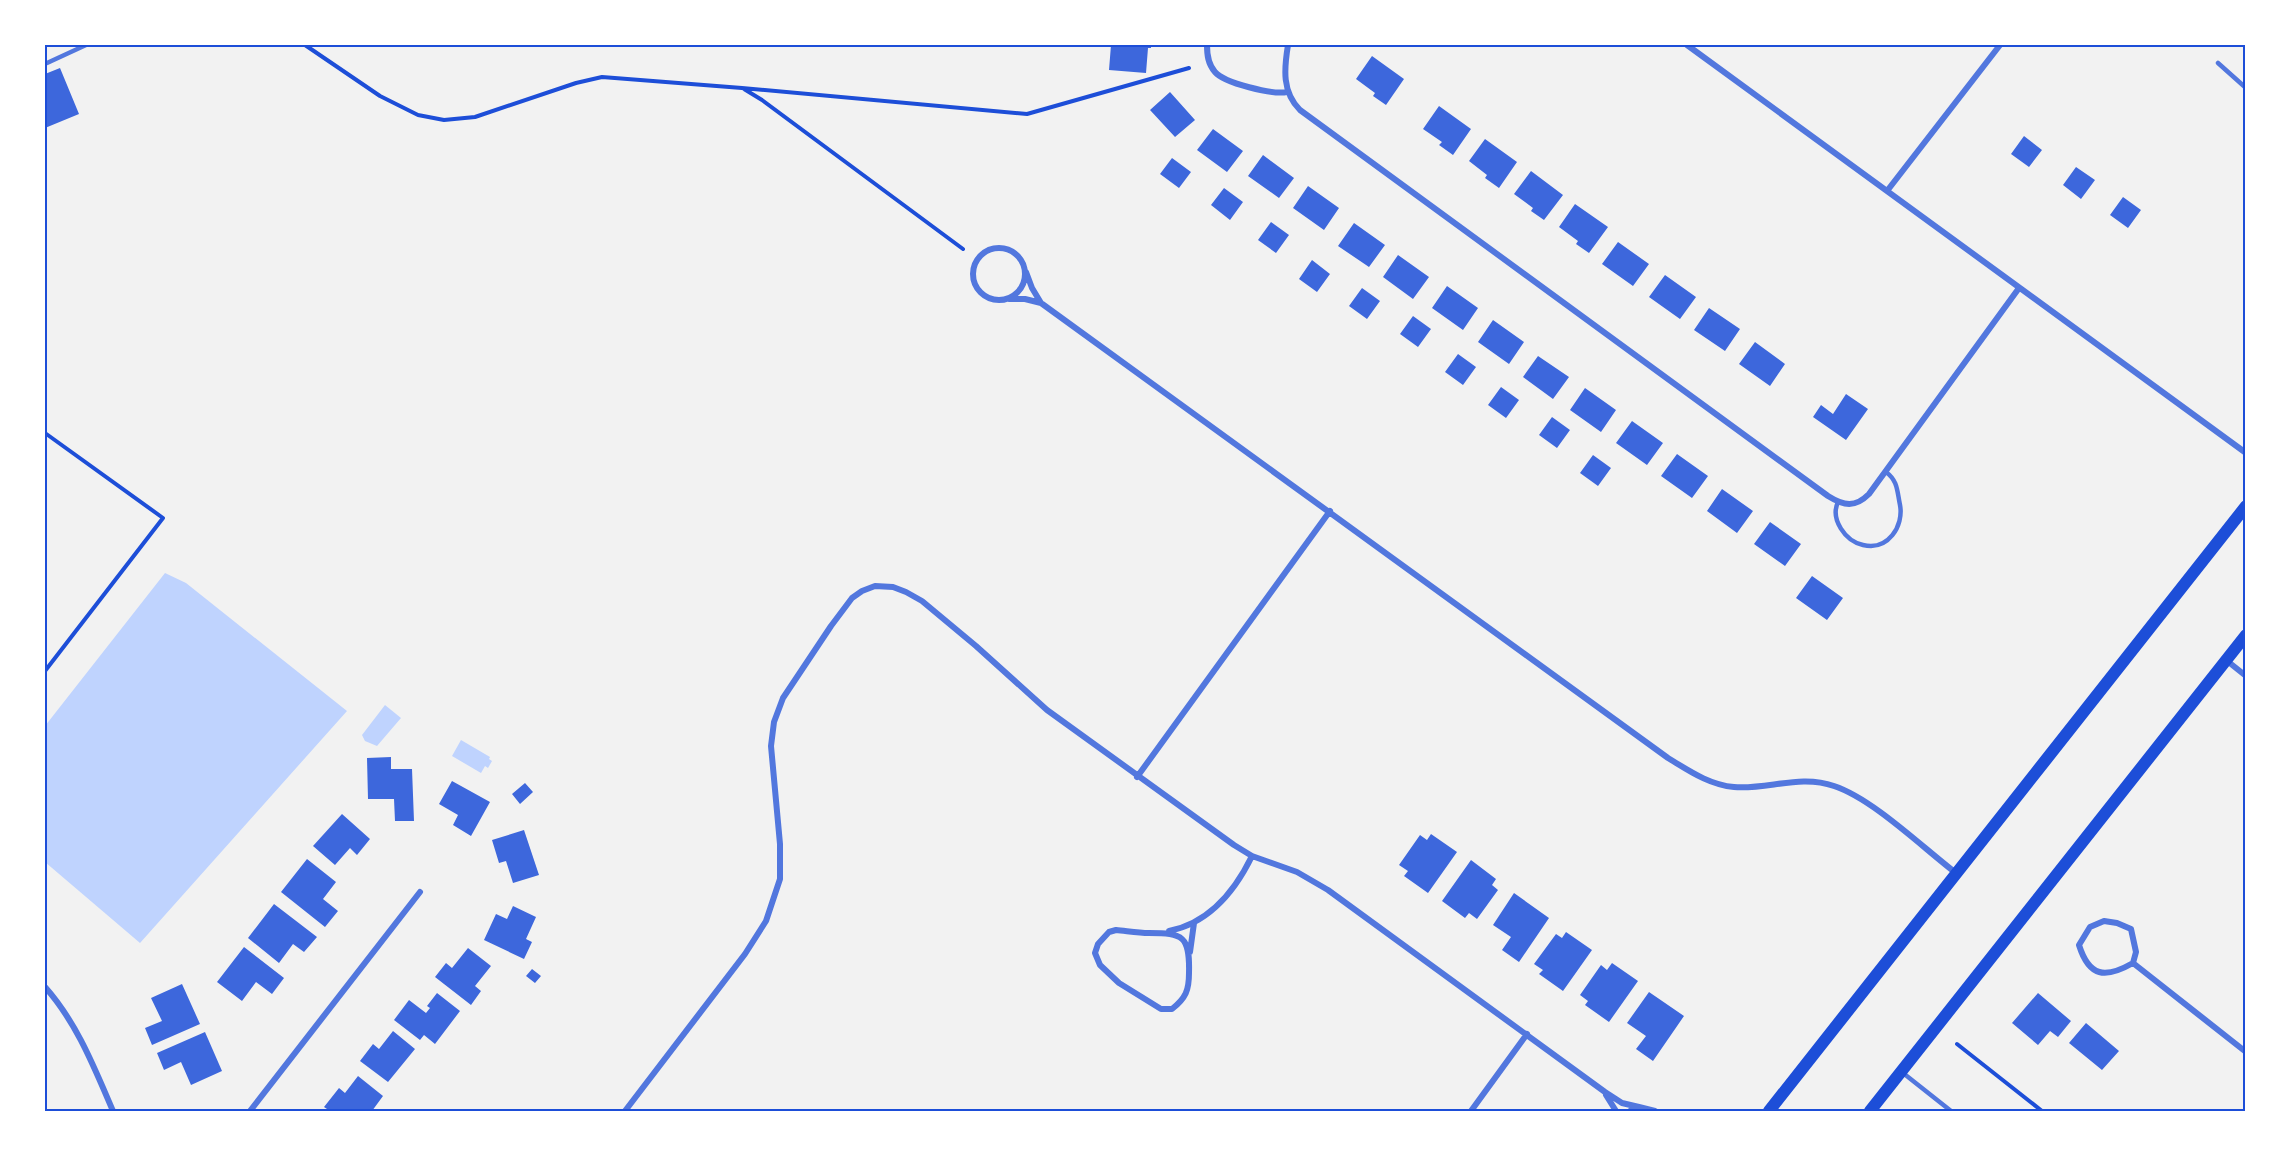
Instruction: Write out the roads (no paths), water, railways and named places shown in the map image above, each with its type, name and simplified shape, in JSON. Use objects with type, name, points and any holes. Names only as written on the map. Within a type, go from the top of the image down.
[{"type":"main road","points":[[1769,1111],[2246,506]]},
{"type":"main road","points":[[1870,1111],[2246,635]]},
{"type":"street","points":[[1207,45],[1210,66],[1224,79],[1271,93],[1287,92]]},
{"type":"street","points":[[1288,45],[1285,76],[1287,92],[1291,101],[1300,110],[1838,502],[1846,505],[1856,504],[1869,494],[2019,288]]},
{"type":"street","points":[[1687,45],[2246,453]]},
{"type":"street","points":[[1887,191],[2000,45]]},
{"type":"street","points":[[1041,303],[1018,255],[1011,250],[1002,248],[984,252],[977,260],[973,274],[978,290],[992,300],[1026,299],[1041,303],[1668,758],[1703,779],[1733,787],[1807,780],[1833,785],[1855,795],[1876,810],[1956,874]]},
{"type":"street","points":[[1008,299],[1022,289],[1026,272]]},
{"type":"street","points":[[1137,777],[1330,511]]},
{"type":"street","points":[[625,1111],[745,954],[766,921],[780,879],[780,844],[771,746],[774,722],[783,698],[831,626],[852,598],[875,586],[893,587],[922,601],[976,645],[1047,710],[1137,777],[1252,856],[1297,872],[1328,890],[1622,1103],[1655,1111]]},
{"type":"street","points":[[2226,660],[2246,676]]},
{"type":"street","points":[[1162,932],[1182,928],[1208,913],[1240,881],[1252,856]]},
{"type":"street","points":[[250,1111],[420,892]]},
{"type":"street","points":[[2104,921],[2117,923],[2131,930],[2136,952],[2133,963],[2117,972],[2098,972],[2085,962],[2079,945],[2090,927],[2104,921]]},
{"type":"street","points":[[1190,957],[1181,937],[1172,933],[1116,930],[1109,932],[1098,944],[1095,953],[1100,965],[1119,983],[1161,1009],[1172,1009],[1186,996],[1189,987],[1194,923]]},
{"type":"street","points":[[2133,963],[2246,1052]]},
{"type":"street","points":[[45,987],[64,1010],[82,1041],[113,1111]]},
{"type":"street","points":[[1471,1111],[1527,1034]]},
{"type":"street","points":[[1605,1092],[1616,1111]]},
{"type":"street","points":[[1630,1111],[1640,1107]]},
{"type":"lane","points":[[47,63],[86,45]]},
{"type":"lane","points":[[2218,63],[2246,88]]},
{"type":"lane","points":[[1838,502],[1835,509],[1836,518],[1841,530],[1851,540],[1863,545],[1876,545],[1890,538],[1898,528],[1901,514],[1897,485],[1893,477],[1886,472]]},
{"type":"lane","points":[[1901,1071],[1951,1111]]},
{"type":"water","points":[[165,573],[186,583],[347,711],[140,943],[45,862],[45,726]]},
{"type":"water","points":[[385,705],[401,718],[377,746],[365,741],[362,735]]},
{"type":"water","points":[[461,740],[490,757],[492,761],[488,768],[485,766],[481,773],[452,756]]}]
